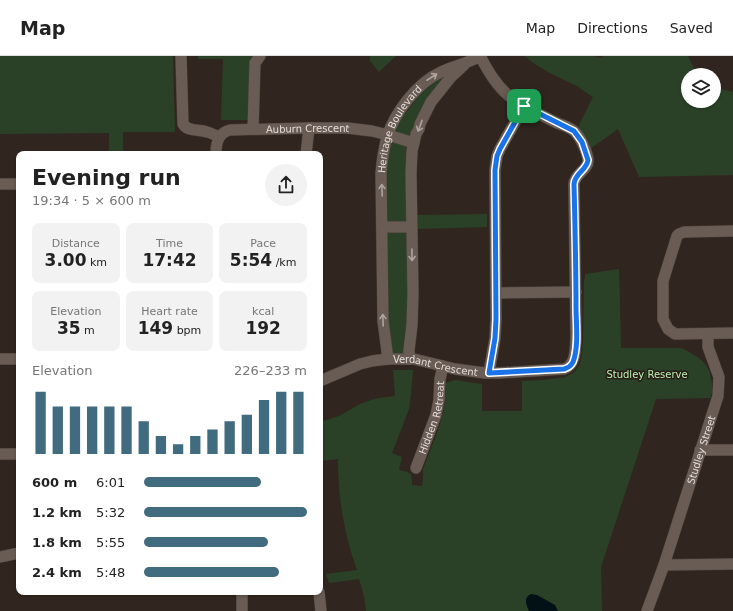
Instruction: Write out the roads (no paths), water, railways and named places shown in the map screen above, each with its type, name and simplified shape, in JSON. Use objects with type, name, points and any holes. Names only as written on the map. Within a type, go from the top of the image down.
[{"type":"street","points":[[181,56],[183,124],[188,129],[205,131],[219,137],[217,140],[216,151]]},
{"type":"street","points":[[253,129],[255,63],[260,56]]},
{"type":"street","name":"Heritage Boulevard","points":[[388,359],[383,321],[381,173],[388,135],[401,109],[415,91],[422,85],[440,72],[481,56]]},
{"type":"street","name":"Verdant Crescent","points":[[388,359],[414,359],[466,371],[489,373],[564,369],[573,361],[576,339],[574,184],[575,178],[588,163],[587,156],[582,142],[574,131],[524,106],[509,95],[496,82],[481,56]]},
{"type":"street","name":"Heritage Boulevard","points":[[409,359],[412,325],[411,161],[414,143],[420,124],[435,97],[451,77],[468,62]]},
{"type":"street","points":[[489,373],[496,334],[494,178],[496,162],[500,149],[524,106]]},
{"type":"street","points":[[306,151],[309,128]]},
{"type":"street","name":"Auburn Crescent","points":[[219,137],[230,130],[347,128],[360,129],[388,135],[414,143]]},
{"type":"street","points":[[0,184],[16,184]]},
{"type":"street","points":[[382,228],[412,227]]},
{"type":"street","points":[[733,231],[684,232],[676,236],[663,281],[663,319],[668,329],[676,334],[733,333]]},
{"type":"street","points":[[496,293],[576,292]]},
{"type":"street","name":"Studley Street","points":[[647,611],[664,565],[718,396],[719,377],[708,347],[708,334]]},
{"type":"street","points":[[0,359],[16,359]]},
{"type":"street","points":[[323,380],[360,364],[388,359]]},
{"type":"street","name":"Hidden Retreat","points":[[416,468],[436,415],[443,366]]},
{"type":"street","points":[[700,450],[733,450]]},
{"type":"street","points":[[0,454],[16,454]]},
{"type":"street","points":[[0,557],[16,554]]},
{"type":"street","points":[[664,565],[733,564]]},
{"type":"street","points":[[242,595],[242,611]]},
{"type":"street","points":[[319,595],[321,611]]},
{"type":"park label","name":"Studley Reserve","points":[[647,374]]}]
